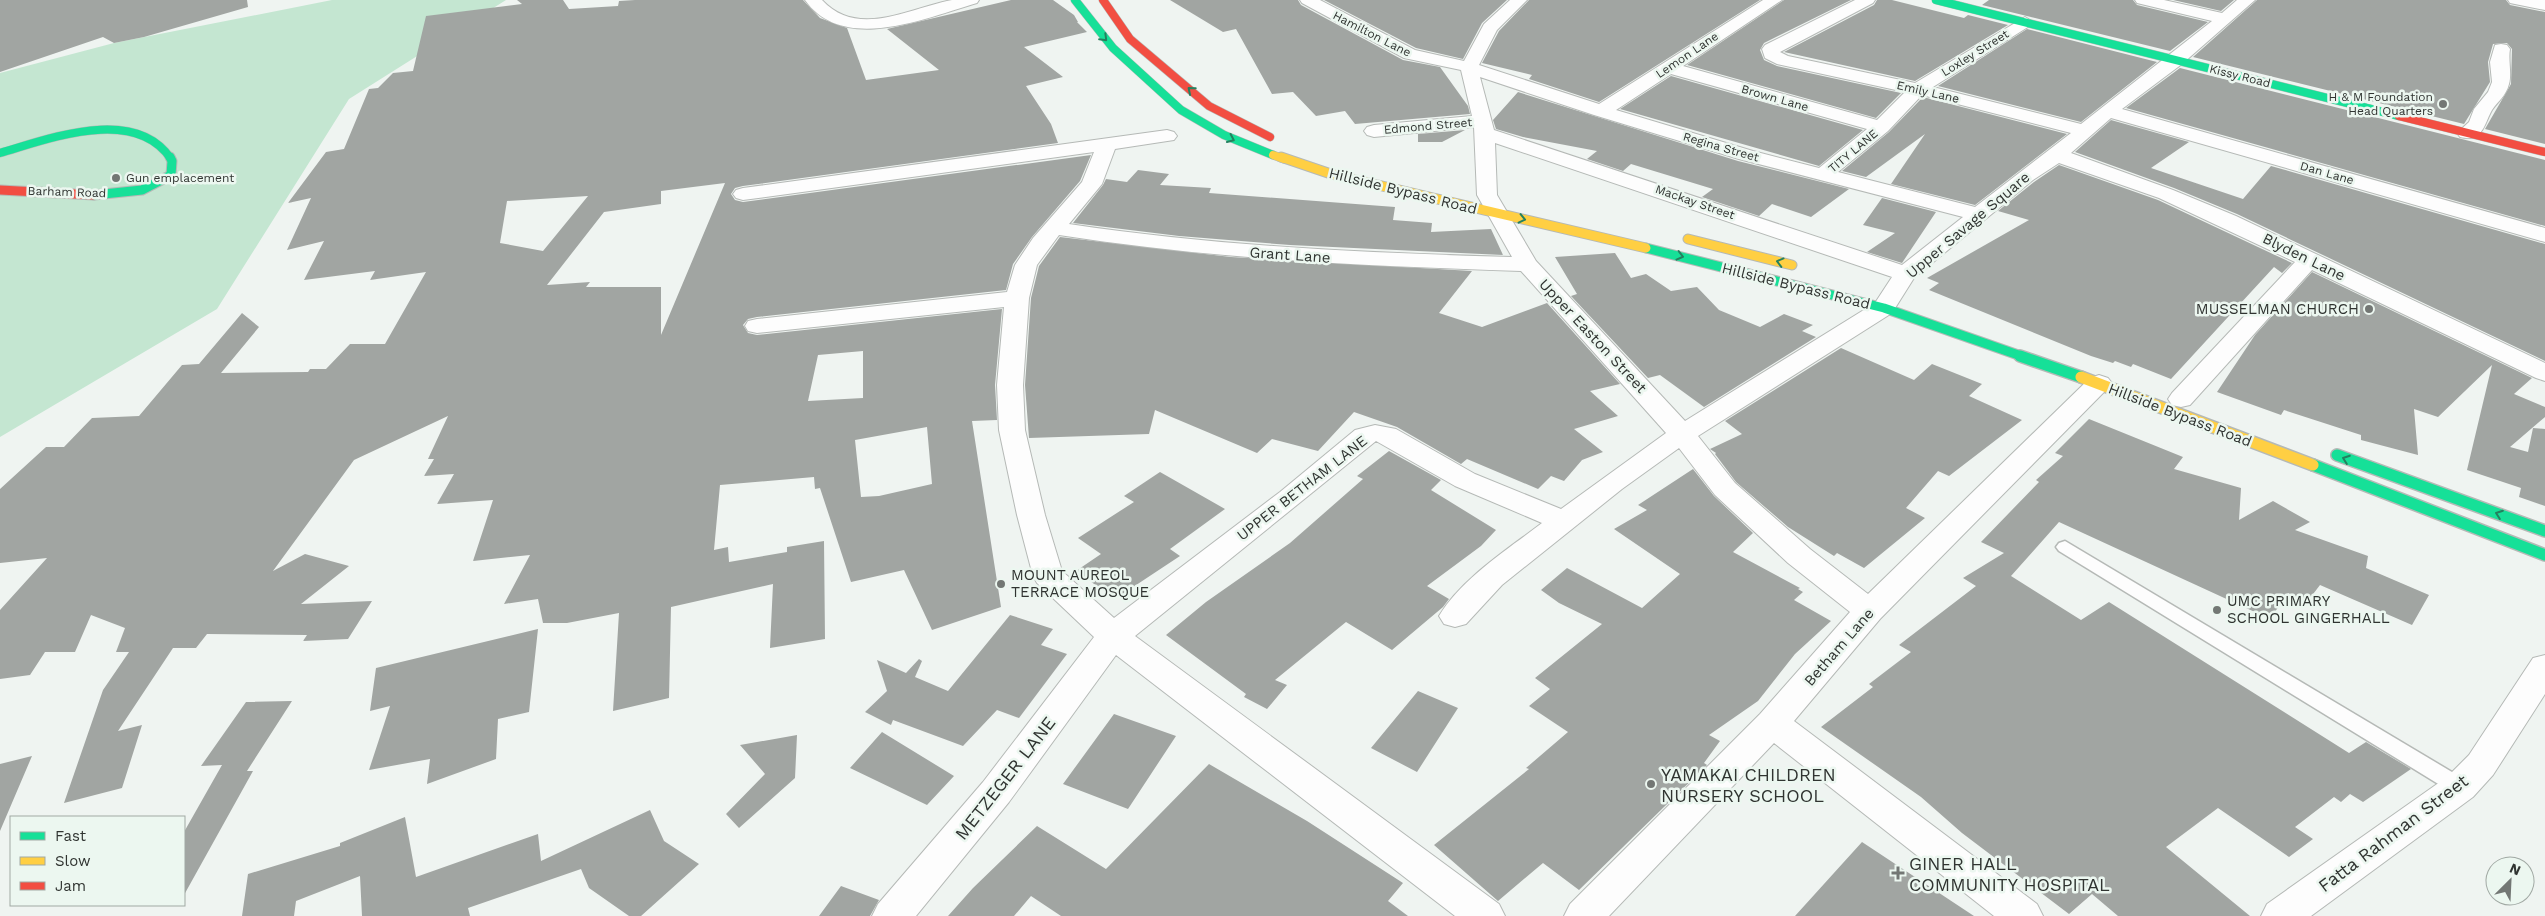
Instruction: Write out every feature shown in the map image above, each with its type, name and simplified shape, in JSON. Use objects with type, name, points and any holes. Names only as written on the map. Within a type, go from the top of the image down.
[{"type":"street","points":[[813,0],[826,15],[850,23],[871,24],[926,13],[970,0]]},
{"type":"street","name":"Hillside Bypass Road","points":[[1075,0],[1090,24],[1134,68],[1196,120],[1223,136],[1275,156],[1331,174],[1492,200],[1608,238],[1891,297],[2099,383],[2545,555]]},
{"type":"street","points":[[1103,0],[1130,39],[1210,106],[1259,133],[1286,142]]},
{"type":"street","name":"Hamilton Lane","points":[[1308,0],[1410,54],[1469,67]]},
{"type":"street","points":[[1469,67],[1490,28],[1519,0]]},
{"type":"street","name":"Lemon Lane","points":[[1601,111],[1774,0]]},
{"type":"street","name":"Emily Lane","points":[[1867,0],[1771,49],[1771,54],[1783,60],[1918,89],[2086,131]]},
{"type":"street","name":"Kissy Road","points":[[1936,0],[2545,152]]},
{"type":"street","points":[[2143,0],[2226,19]]},
{"type":"street","name":"Upper Savage Square","points":[[1455,616],[1490,578],[1612,482],[1891,297],[1905,274],[2026,176],[2057,155],[2108,111],[2176,60],[2247,0]]},
{"type":"street","points":[[2516,0],[2545,5]]},
{"type":"street","name":"Loxley Street","points":[[1882,127],[1918,89],[2025,22]]},
{"type":"street","points":[[2467,133],[2477,125],[2483,108],[2497,93],[2501,82],[2499,62],[2501,49]]},
{"type":"street","name":"Upper Easton Street","points":[[1469,67],[1483,127],[1492,200],[1527,264],[1682,434],[1725,489],[1799,556],[1870,611]]},
{"type":"street","name":"Regina Street","points":[[1469,67],[1601,111],[1746,155],[1978,214]]},
{"type":"street","name":"Brown Lane","points":[[1670,68],[1882,127]]},
{"type":"street","name":"Dan Lane","points":[[2108,111],[2545,235]]},
{"type":"street","name":"Edmond Street","points":[[1374,130],[1483,127]]},
{"type":"street","name":"Mackay Street","points":[[1483,127],[1905,274]]},
{"type":"street","name":"TITY LANE","points":[[1824,174],[1882,127]]},
{"type":"street","name":"Barham Road","points":[[0,153],[72,135],[118,130],[138,133],[153,139],[172,161],[171,175],[142,190],[102,194],[0,190]]},
{"type":"street","points":[[743,194],[1106,146],[1168,136]]},
{"type":"street","points":[[1106,146],[1092,184],[1041,243],[1026,265],[1017,298],[1010,385],[1012,430],[1031,515],[1048,576],[1114,636],[1485,916]]},
{"type":"street","name":"Blyden Lane","points":[[2057,155],[2166,194],[2545,373]]},
{"type":"street","name":"Grant Lane","points":[[1054,228],[1181,247],[1278,256],[1527,264]]},
{"type":"street","name":"Hillside Bypass Road","points":[[1672,236],[1801,268]]},
{"type":"street","points":[[2181,399],[2309,260]]},
{"type":"street","points":[[757,326],[838,319],[1017,298]]},
{"type":"street","name":"Betham Lane","points":[[1584,916],[1772,722],[1870,611],[2099,383]]},
{"type":"street","name":"UPPER BETHAM LANE","points":[[1114,636],[1206,561],[1290,498],[1365,436],[1375,433],[1386,435],[1465,480],[1564,521]]},
{"type":"street","points":[[2321,450],[2545,531]]},
{"type":"street","name":"METZEGER LANE","points":[[892,916],[996,792],[1114,636]]},
{"type":"street","name":"Fatta Rahman Street","points":[[2281,916],[2460,787],[2480,765],[2545,667]]},
{"type":"street","points":[[1772,722],[2023,916]]},
{"type":"lane","points":[[2065,547],[2460,787]]},
{"type":"green space","points":[[332,0],[506,0],[349,99],[217,309],[0,437],[0,73],[114,43]]},
{"type":"building","points":[[0,0],[247,0],[248,7],[144,37],[114,43],[103,37],[0,72]]},
{"type":"building","points":[[517,0],[563,0],[569,9],[618,6],[619,1],[635,0],[803,0],[820,18],[847,28],[866,80],[939,70],[887,29],[1011,0],[1053,0],[1074,15],[1077,22],[1087,32],[1024,47],[1063,77],[1026,86],[1051,124],[1058,143],[743,186],[735,188],[731,194],[735,200],[743,202],[1091,155],[1080,181],[1032,237],[1013,264],[1006,290],[757,317],[748,319],[743,325],[748,333],[757,335],[1002,309],[995,385],[997,420],[972,421],[1001,607],[932,630],[904,570],[851,582],[820,488],[815,489],[814,477],[720,485],[714,550],[728,547],[729,562],[787,552],[787,547],[824,541],[825,639],[770,648],[773,584],[671,607],[669,698],[613,711],[619,613],[567,623],[543,623],[538,599],[504,604],[530,555],[473,561],[493,500],[437,504],[454,474],[424,476],[434,459],[428,459],[448,416],[354,460],[273,571],[305,554],[349,566],[301,604],[372,601],[348,639],[303,641],[307,635],[207,634],[196,648],[173,648],[118,731],[142,725],[122,788],[64,803],[103,690],[129,652],[116,652],[125,628],[91,615],[75,652],[45,652],[30,675],[0,679],[0,610],[47,558],[0,563],[0,489],[46,447],[64,447],[92,418],[139,416],[182,365],[199,364],[242,313],[259,327],[221,373],[308,372],[310,369],[326,369],[350,344],[385,344],[426,272],[370,280],[375,271],[304,280],[324,241],[287,250],[311,198],[288,203],[326,152],[344,149],[369,89],[378,88],[393,73],[413,71],[426,16],[522,4]],"holes":[[[725,183],[661,335],[661,287],[586,287],[590,282],[547,285],[604,212],[661,204],[661,191]],[[588,196],[543,251],[500,243],[507,201]],[[863,351],[863,398],[808,401],[818,355]],[[927,427],[932,484],[879,496],[861,497],[855,440]]]},
{"type":"building","points":[[1170,0],[1298,0],[1301,5],[1403,60],[1440,67],[1468,106],[1470,114],[1355,124],[1345,111],[1316,116],[1293,92],[1272,94],[1236,29],[1223,32]]},
{"type":"building","points":[[1324,0],[1507,0],[1482,23],[1463,59],[1416,48]]},
{"type":"building","points":[[1529,0],[1760,0],[1599,102],[1529,79],[1532,75],[1482,63],[1499,31]]},
{"type":"building","points":[[1784,0],[1851,0],[1764,43],[1760,50],[1764,60],[1777,66],[1901,93],[1876,118],[1687,65]]},
{"type":"building","points":[[1877,0],[1892,0],[1964,18],[1968,15],[2008,25],[1915,81],[1784,52],[1874,5]]},
{"type":"building","points":[[1989,0],[2133,0],[2137,5],[2208,22],[2170,51],[1982,5]]},
{"type":"building","points":[[2173,0],[2234,0],[2221,11]]},
{"type":"building","points":[[2257,0],[2506,0],[2510,5],[2545,12],[2545,144],[2485,129],[2511,84],[2512,49],[2507,43],[2493,44],[2488,62],[2490,82],[2464,124],[2193,57]]},
{"type":"building","points":[[2027,29],[2157,62],[2081,122],[1938,86]]},
{"type":"building","points":[[2180,68],[2545,160],[2545,226],[2126,108]]},
{"type":"building","points":[[1671,76],[1863,130],[1819,166],[1620,109]]},
{"type":"building","points":[[1518,92],[1738,161],[1849,189],[1811,217],[1772,204],[1759,216],[1702,197],[1713,189],[1631,164],[1623,171],[1587,159],[1597,151],[1523,137],[1496,129],[1493,120]]},
{"type":"building","points":[[1923,97],[2067,134],[1975,205],[1891,184],[1925,134],[1866,177],[1842,171],[1889,132]]},
{"type":"building","points":[[2111,120],[2189,142],[2151,168],[2243,199],[2271,166],[2545,244],[2545,361],[2237,214],[2174,188],[2075,152]]},
{"type":"building","points":[[1465,130],[1442,142],[1418,142],[1418,134]]},
{"type":"building","points":[[2059,165],[2158,200],[2292,263],[2282,273],[2274,267],[2171,379],[2133,364],[2131,367],[2115,361],[2113,363],[2091,356],[1929,290],[1939,283],[1927,278],[2029,220],[1998,211]]},
{"type":"building","points":[[1138,170],[1169,174],[1160,185],[1211,188],[1209,193],[1395,207],[1393,220],[1432,223],[1431,232],[1491,229],[1503,255],[1290,245],[1179,236],[1073,223],[1106,179],[1127,182]]},
{"type":"building","points":[[1882,198],[1936,212],[1902,263],[1867,252],[1895,233],[1863,225]]},
{"type":"building","points":[[1060,237],[1231,257],[1472,271],[1439,313],[1482,327],[1547,303],[1620,384],[1590,391],[1618,416],[1574,429],[1603,452],[1582,460],[1564,481],[1551,476],[1538,489],[1467,459],[1461,464],[1397,427],[1354,412],[1318,451],[1272,439],[1257,453],[1155,410],[1149,434],[1029,438],[1025,385],[1031,298],[1039,266]]},
{"type":"building","points":[[1615,253],[1631,278],[1646,274],[1671,291],[1697,287],[1719,310],[1760,327],[1784,314],[1813,325],[1802,331],[1816,337],[1704,407],[1660,375],[1648,378],[1571,296],[1577,294],[1555,257]]},
{"type":"building","points":[[2312,272],[2532,378],[2514,394],[2545,407],[2545,417],[2510,447],[2528,452],[2533,428],[2545,429],[2545,506],[2519,497],[2521,488],[2467,470],[2492,365],[2438,417],[2414,409],[2418,455],[2361,440],[2361,435],[2284,410],[2281,415],[2217,392],[2255,335]]},
{"type":"building","points":[[1841,348],[1914,380],[1932,364],[1982,384],[1969,396],[2022,420],[1949,476],[1938,471],[1906,508],[1925,518],[1864,568],[1837,553],[1834,556],[1788,527],[1736,482],[1716,453],[1710,449],[1742,434],[1725,421]]},
{"type":"building","points":[[2089,419],[2183,457],[2174,469],[2241,488],[2239,520],[2273,501],[2310,522],[2295,530],[2368,556],[2366,568],[2429,595],[2412,625],[2320,585],[2307,602],[2288,593],[2270,619],[2059,522],[2011,576],[2081,620],[2109,602],[2349,753],[2366,742],[2411,769],[2363,802],[2350,794],[2341,802],[2334,797],[2295,827],[2313,839],[2289,857],[2218,808],[2166,847],[2250,916],[2118,916],[2092,894],[2069,914],[1962,833],[1921,797],[1821,727],[1873,687],[1869,684],[1911,652],[1899,645],[1976,586],[1963,578],[2004,553],[1981,542],[2039,482],[2036,480],[2063,456],[2055,453]]},
{"type":"building","points":[[1389,451],[1441,480],[1431,490],[1496,530],[1481,546],[1427,586],[1449,599],[1443,607],[1392,650],[1346,622],[1275,680],[1287,685],[1267,709],[1244,697],[1246,694],[1166,635],[1206,602],[1290,543],[1363,479],[1357,476]]},
{"type":"building","points":[[1693,469],[1714,496],[1753,533],[1733,552],[1800,588],[1798,589],[1803,592],[1794,600],[1831,621],[1795,654],[1758,701],[1709,735],[1720,741],[1704,763],[1707,765],[1579,890],[1543,863],[1498,901],[1434,845],[1529,769],[1526,768],[1568,732],[1529,706],[1550,689],[1535,678],[1602,624],[1559,603],[1541,590],[1567,568],[1642,608],[1680,574],[1614,529],[1647,510],[1638,505]]},
{"type":"building","points":[[1160,472],[1225,509],[1170,549],[1180,556],[1115,599],[1076,571],[1101,554],[1078,538],[1134,502],[1124,496]]},
{"type":"building","points":[[1010,615],[1053,629],[1041,645],[1067,654],[1019,718],[997,710],[963,746],[893,720],[891,725],[865,712],[887,691],[877,660],[906,673],[919,659],[922,661],[915,677],[948,691]]},
{"type":"building","points":[[538,629],[529,712],[498,719],[496,759],[427,784],[430,759],[369,770],[390,706],[370,711],[376,668]]},
{"type":"building","points":[[1418,691],[1458,708],[1417,772],[1371,748]]},
{"type":"building","points":[[292,701],[247,771],[253,771],[185,893],[185,830],[222,765],[201,766],[246,702]]},
{"type":"building","points":[[1114,714],[1176,736],[1128,809],[1063,784]]},
{"type":"building","points":[[882,732],[954,776],[927,805],[850,768]]},
{"type":"building","points":[[797,735],[795,778],[739,828],[726,814],[765,774],[740,745]]},
{"type":"building","points":[[32,756],[0,831],[0,764]]},
{"type":"building","points":[[1209,764],[1307,821],[1403,883],[1388,901],[1408,916],[1061,916],[1031,896],[1014,916],[948,916],[973,888],[1037,826],[1106,869]]},
{"type":"building","points":[[650,810],[664,841],[699,864],[641,916],[629,916],[589,888],[581,869],[468,908],[470,916],[362,916],[360,876],[296,901],[294,916],[242,916],[248,874],[340,846],[340,843],[405,817],[416,877],[538,834],[541,861]]},
{"type":"building","points":[[1862,842],[1974,916],[1795,916]]},
{"type":"building","points":[[841,886],[879,900],[870,916],[819,916]]},
{"type":"traffic: fast","points":[[1075,0],[1113,48],[1181,110],[1224,135],[1273,155]]},
{"type":"traffic: fast","points":[[1936,0],[2399,116]]},
{"type":"traffic: fast","points":[[0,153],[76,133],[116,130],[134,132],[151,138],[160,145],[172,161],[171,175],[142,190],[94,195]]},
{"type":"traffic: fast","points":[[1646,248],[1884,308],[2081,377]]},
{"type":"traffic: fast","points":[[2337,455],[2545,531]]},
{"type":"traffic: fast","points":[[2313,465],[2545,555]]},
{"type":"traffic: slow","points":[[1273,155],[1331,174],[1646,248]]},
{"type":"traffic: slow","points":[[1688,239],[1792,265]]},
{"type":"traffic: slow","points":[[2081,377],[2313,465]]},
{"type":"traffic: jam","points":[[1103,0],[1130,39],[1209,106],[1270,137]]},
{"type":"traffic: jam","points":[[2399,116],[2545,152]]},
{"type":"traffic: jam","points":[[0,190],[94,195]]},
{"type":"place","name":"H & M Foundation Head Quarters","points":[[2443,104]]},
{"type":"place","name":"Gun emplacement","points":[[116,178]]},
{"type":"place","name":"MUSSELMAN CHURCH","points":[[2369,309]]},
{"type":"place","name":"MOUNT AUREOL TERRACE MOSQUE","points":[[1001,584]]},
{"type":"place","name":"UMC PRIMARY SCHOOL GINGERHALL","points":[[2217,610]]},
{"type":"place","name":"YAMAKAI CHILDREN NURSERY SCHOOL","points":[[1651,784]]},
{"type":"place","name":"GINER HALL COMMUNITY HOSPITAL","points":[[1898,873]]}]
